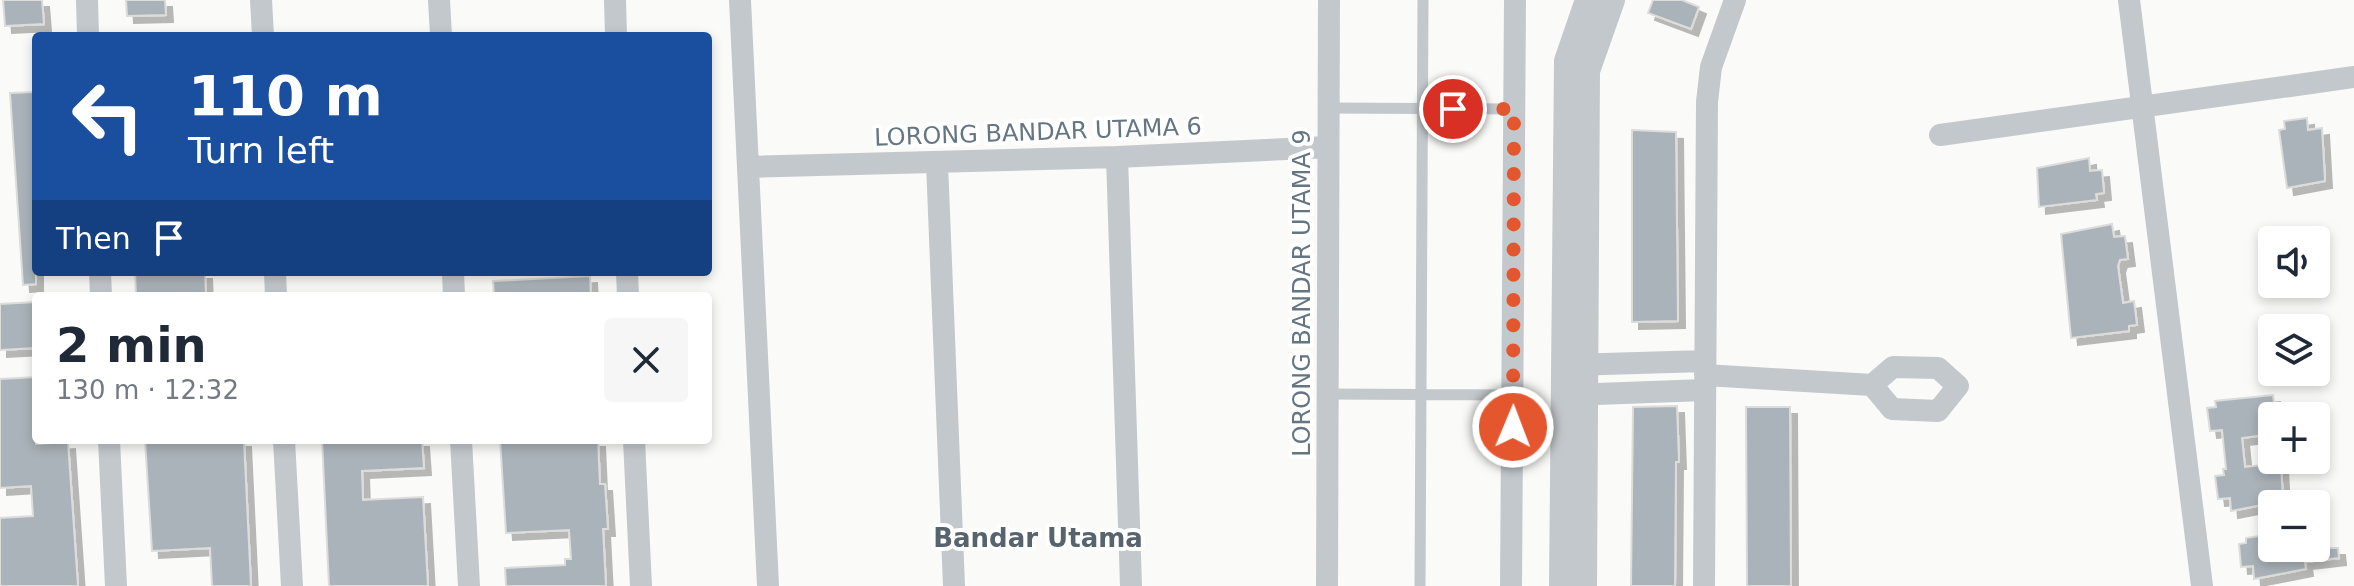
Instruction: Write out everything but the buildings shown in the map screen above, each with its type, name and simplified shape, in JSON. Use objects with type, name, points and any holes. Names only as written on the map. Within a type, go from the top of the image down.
[{"type":"street","points":[[87,0],[88,32]]},
{"type":"street","points":[[261,0],[263,32]]},
{"type":"street","points":[[439,0],[441,32]]},
{"type":"street","points":[[615,0],[616,32]]},
{"type":"street","points":[[740,0],[768,586]]},
{"type":"street","name":"LORONG BANDAR UTAMA 9","points":[[1327,586],[1329,0]]},
{"type":"street","points":[[1511,586],[1515,0]]},
{"type":"street","points":[[1575,365],[1567,61],[1588,0]]},
{"type":"street","points":[[1562,586],[1574,395],[1587,71],[1612,0]]},
{"type":"street","points":[[1704,586],[1707,102],[1711,67],[1735,0]]},
{"type":"street","points":[[2129,0],[2202,586]]},
{"type":"street","points":[[1940,135],[2354,77]]},
{"type":"street","name":"LORONG BANDAR UTAMA 6","points":[[748,167],[1117,157],[1328,147]]},
{"type":"street","points":[[1117,157],[1131,586]]},
{"type":"street","points":[[937,163],[954,586]]},
{"type":"street","points":[[1575,365],[1623,364],[1705,375],[1872,385]]},
{"type":"street","points":[[1574,395],[1623,393],[1705,375]]},
{"type":"street","points":[[1574,395],[1584,586]]},
{"type":"street","points":[[109,444],[116,586]]},
{"type":"street","points":[[284,444],[292,586]]},
{"type":"street","points":[[461,444],[469,586]]},
{"type":"street","points":[[634,444],[641,586]]},
{"type":"lane","points":[[1420,586],[1423,0]]},
{"type":"lane","points":[[1328,108],[1514,109]]},
{"type":"lane","points":[[1623,364],[1623,393]]},
{"type":"lane","points":[[1328,394],[1513,395]]},
{"type":"district","name":"Bandar Utama","points":[[1038,538]]},
{"type":"route","points":[[1453,109],[1514,109],[1513,427]]}]
